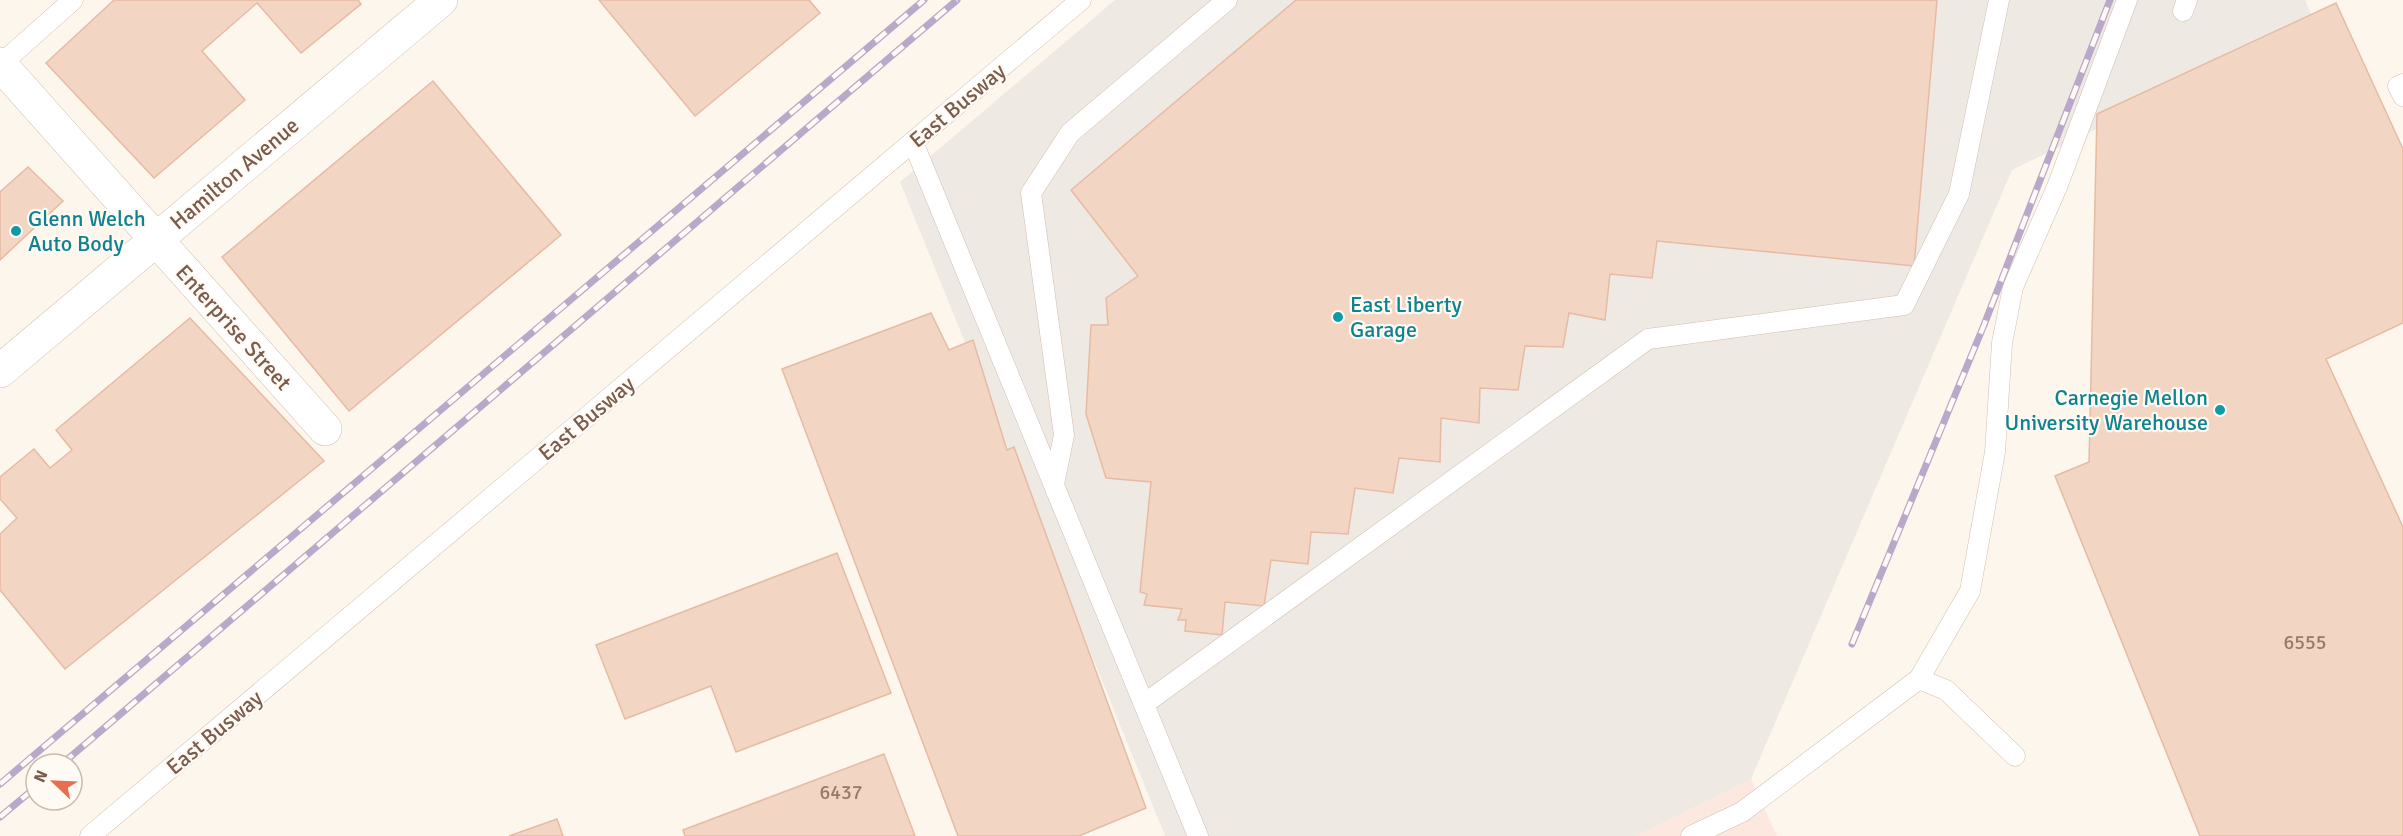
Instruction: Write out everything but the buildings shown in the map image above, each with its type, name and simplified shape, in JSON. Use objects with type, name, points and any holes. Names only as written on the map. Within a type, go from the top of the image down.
[{"type":"street","name":"Hamilton Avenue","points":[[0,371],[441,0]]},
{"type":"street","name":"Enterprise Street","points":[[0,64],[325,429]]},
{"type":"lane","points":[[0,64],[73,0]]},
{"type":"lane","name":"East Busway","points":[[90,836],[1081,0]]},
{"type":"lane","points":[[1054,484],[1064,435],[1030,193],[1070,133],[1227,0]]},
{"type":"lane","points":[[1144,704],[1648,339],[1904,305],[1959,194],[1999,0]]},
{"type":"lane","points":[[1691,836],[1742,812],[1919,679],[1970,591],[1995,452],[2002,343],[2013,287],[2057,187],[2127,0]]},
{"type":"lane","points":[[2403,84],[2398,86],[2403,96]]},
{"type":"lane","points":[[914,142],[1198,836]]},
{"type":"lane","points":[[1919,679],[1946,690],[2015,756]]},
{"type":"shaded area","points":[[1115,0],[2305,0],[2315,22],[2012,170],[1751,779],[1636,836],[1165,836],[900,182]]},
{"type":"shaded area","points":[[1751,779],[1777,836],[1636,836]]},
{"type":"railway","points":[[0,784],[924,0]]},
{"type":"railway","points":[[76,752],[957,0]]},
{"type":"railway","points":[[1852,644],[1984,325],[2110,0]]},
{"type":"railway","points":[[0,817],[24,797]]},
{"type":"place","name":"Glenn Welch Auto Body","points":[[16,231]]},
{"type":"place","name":"East Liberty Garage","points":[[1338,317]]},
{"type":"place","name":"Carnegie Mellon University Warehouse","points":[[2220,410]]}]
